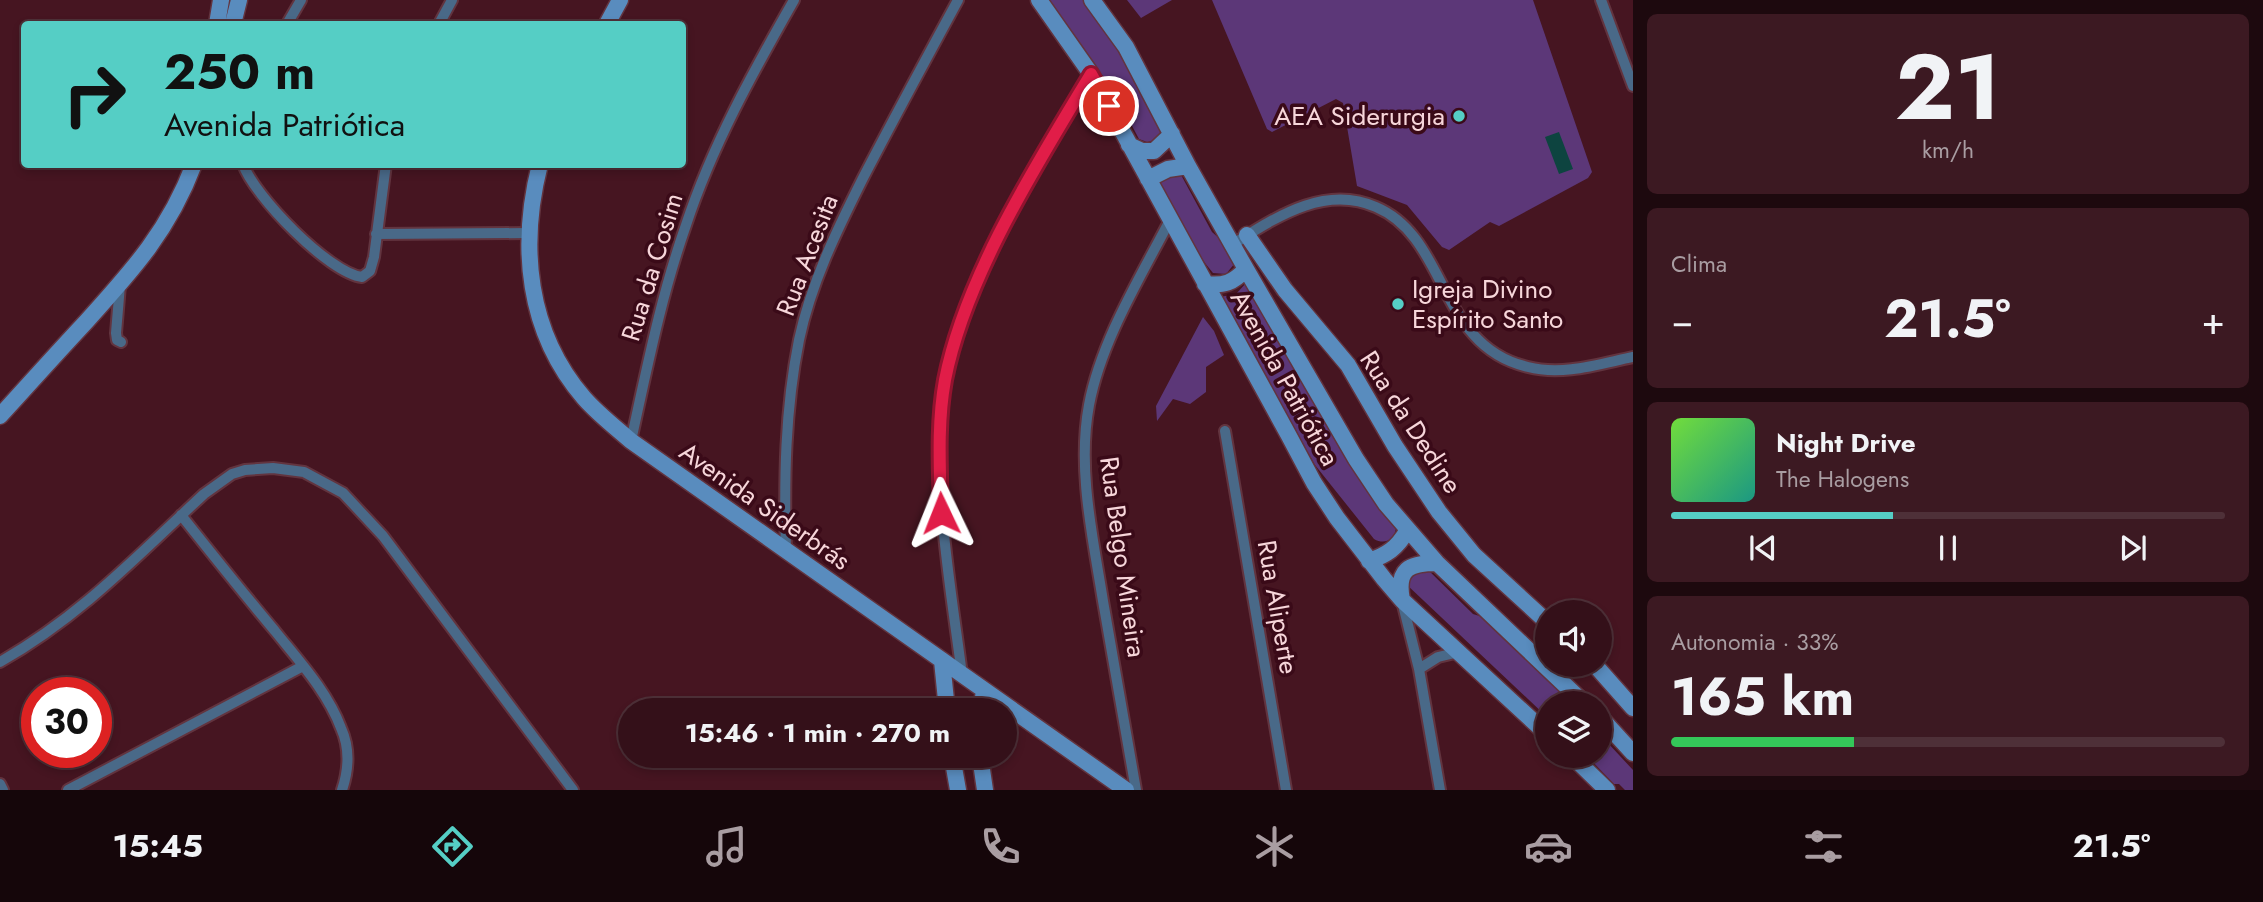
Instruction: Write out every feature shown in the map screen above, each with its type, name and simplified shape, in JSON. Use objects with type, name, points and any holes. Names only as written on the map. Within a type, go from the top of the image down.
[{"type":"main road","points":[[217,21],[220,0]]},
{"type":"main road","points":[[234,21],[239,0]]},
{"type":"main road","points":[[609,21],[620,0]]},
{"type":"main road","name":"Avenida Patriótica","points":[[1039,0],[1091,74],[1314,483],[1369,561],[1402,600],[1535,723]]},
{"type":"main road","name":"Avenida Patriótica","points":[[1092,0],[1126,47],[1188,166],[1240,240],[1246,269],[1356,459],[1407,531],[1571,691]]},
{"type":"main road","points":[[1129,145],[1142,151],[1154,151],[1172,134]]},
{"type":"main road","points":[[1148,179],[1168,169],[1188,166]]},
{"type":"main road","points":[[0,416],[120,283],[165,226],[184,191],[193,168]]},
{"type":"main road","name":"Avenida Siderbrás","points":[[539,168],[530,206],[528,233],[530,270],[536,302],[544,332],[557,358],[584,398],[631,441],[1126,790]]},
{"type":"main road","name":"Rua da Dedine","points":[[1240,240],[1348,365],[1395,446],[1439,512],[1474,555],[1535,611]]},
{"type":"main road","points":[[1205,284],[1226,285],[1235,281],[1246,269]]},
{"type":"main road","points":[[1369,561],[1394,550],[1407,531]]},
{"type":"main road","points":[[1402,600],[1400,585],[1406,570],[1416,564],[1437,563]]},
{"type":"main road","points":[[942,661],[946,698]]},
{"type":"main road","points":[[1606,677],[1633,708]]},
{"type":"main road","points":[[983,698],[984,691]]},
{"type":"main road","points":[[1612,730],[1633,753]]},
{"type":"main road","points":[[1612,737],[1620,739]]},
{"type":"main road","points":[[954,768],[958,790]]},
{"type":"main road","points":[[982,768],[985,790]]},
{"type":"main road","points":[[1587,768],[1607,790]]},
{"type":"street","points":[[289,21],[301,0]]},
{"type":"street","points":[[441,21],[452,0]]},
{"type":"street","name":"Rua da Cosim","points":[[631,441],[654,332],[685,226],[712,157],[794,0]]},
{"type":"street","name":"Rua Acesita","points":[[786,551],[788,415],[807,309],[841,221],[958,0]]},
{"type":"street","points":[[1601,0],[1633,86]]},
{"type":"street","points":[[962,675],[941,513],[940,438],[945,382],[955,342],[974,290],[1010,216],[1091,74]]},
{"type":"street","points":[[245,168],[254,188],[302,237],[347,273],[359,277],[368,273],[374,257],[385,168]]},
{"type":"street","points":[[1240,240],[1297,208],[1319,201],[1357,200],[1387,212],[1407,228],[1422,248],[1458,316],[1471,333],[1498,354],[1528,367],[1556,370],[1570,370],[1633,357]]},
{"type":"street","name":"Rua Belgo Mineira","points":[[1136,790],[1096,556],[1086,469],[1085,434],[1102,360],[1170,220]]},
{"type":"street","points":[[376,234],[528,233]]},
{"type":"street","points":[[120,283],[116,333],[117,340],[121,342]]},
{"type":"street","name":"Rua Aliperte","points":[[1225,431],[1286,790]]},
{"type":"street","points":[[0,663],[71,616],[220,481],[245,470],[273,468],[304,472],[343,493],[383,536],[573,790]]},
{"type":"street","points":[[181,515],[325,696],[342,728],[348,754],[342,790]]},
{"type":"street","points":[[1402,600],[1419,668],[1440,790]]},
{"type":"street","points":[[1419,668],[1438,657],[1459,652]]},
{"type":"street","points":[[68,790],[303,666]]},
{"type":"street","points":[[0,784],[3,790]]},
{"type":"shaded area","points":[[1046,0],[1087,0],[1151,106],[1162,130],[1156,140],[1147,142],[1139,139],[1107,79],[1095,69]]},
{"type":"shaded area","points":[[1127,0],[1172,0],[1141,18]]},
{"type":"shaded area","name":"AEA Siderurgia","points":[[1212,0],[1533,0],[1592,172],[1588,178],[1499,226],[1490,222],[1449,250],[1442,247],[1407,205],[1357,186],[1343,103],[1336,99],[1272,132],[1267,129]]},
{"type":"shaded area","points":[[1180,173],[1212,232],[1222,241],[1235,263],[1226,274],[1213,273],[1205,263],[1160,186],[1160,178]]},
{"type":"shaded area","points":[[1247,282],[1396,524],[1395,533],[1390,539],[1383,542],[1374,539],[1315,465],[1220,297],[1236,294]]},
{"type":"shaded area","points":[[1203,317],[1214,331],[1224,355],[1206,367],[1206,392],[1190,404],[1173,399],[1157,421],[1156,406]]},
{"type":"shaded area","points":[[1423,565],[1473,614],[1486,618],[1535,665],[1535,677],[1548,677],[1562,691],[1535,691],[1535,706],[1406,584],[1405,572]]},
{"type":"shaded area","points":[[1612,747],[1633,770],[1633,790],[1625,790],[1619,784],[1614,784],[1599,768],[1612,768]]},
{"type":"water","points":[[1559,132],[1573,169],[1559,174],[1545,137]]},
{"type":"place","name":"AEA Siderurgia","points":[[1459,116]]},
{"type":"place","name":"Igreja Divino Espírito Santo","points":[[1398,304]]},
{"type":"route","points":[[941,513],[939,460],[945,382],[962,320],[974,290],[1010,216],[1091,74],[1109,106]]}]
